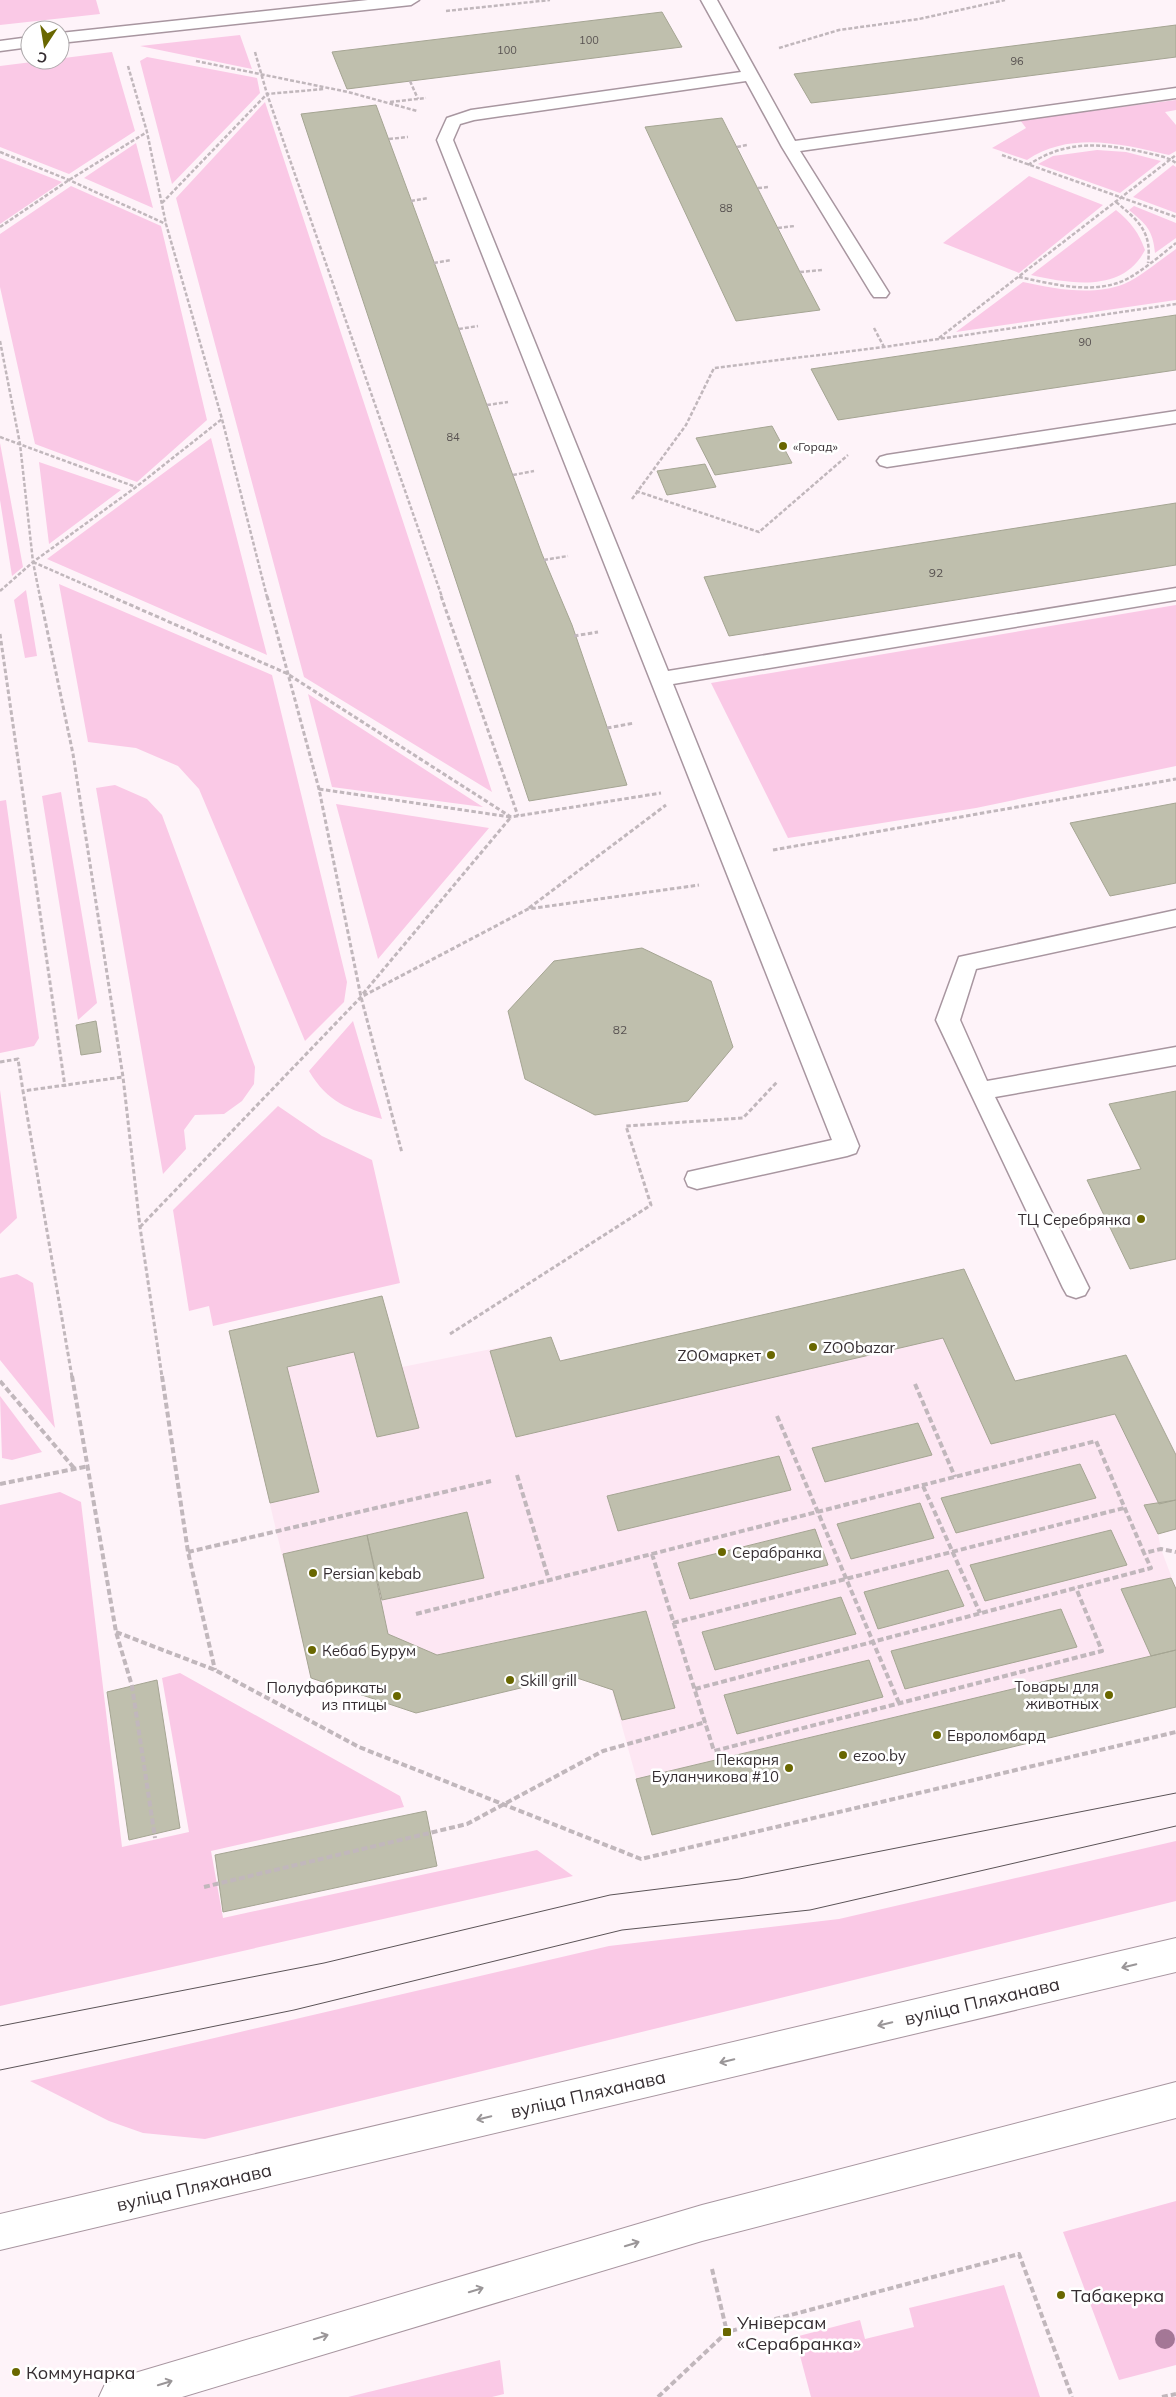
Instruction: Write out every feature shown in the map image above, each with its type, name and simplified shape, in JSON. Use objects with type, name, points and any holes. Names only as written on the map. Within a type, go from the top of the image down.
[{"type":"main road","name":"вуліца Пляханава","points":[[0,2232],[1176,1955]]},
{"type":"main road","points":[[118,2397],[702,2223],[1176,2100]]},
{"type":"lane","points":[[70,37],[244,18],[316,5],[411,0]]},
{"type":"lane","points":[[709,0],[790,148],[880,293]]},
{"type":"lane","points":[[0,46],[20,43]]},
{"type":"lane","points":[[697,1179],[847,1146],[445,140],[453,121],[471,115],[746,67]]},
{"type":"lane","points":[[790,148],[1176,93]]},
{"type":"lane","points":[[887,461],[1176,417]]},
{"type":"lane","points":[[660,679],[1176,594]]},
{"type":"lane","points":[[1076,1288],[980,1091],[948,1020],[967,963],[1176,918]]},
{"type":"lane","points":[[980,1091],[1176,1056]]},
{"type":"path","points":[[746,67],[839,30],[919,19],[1005,0]]},
{"type":"path","points":[[244,18],[267,94],[518,816]]},
{"type":"path","points":[[112,31],[122,46],[147,132],[166,224],[222,419],[286,673],[319,790],[361,997],[402,1153]]},
{"type":"path","points":[[187,60],[329,89],[422,112]]},
{"type":"path","points":[[410,81],[418,99]]},
{"type":"path","points":[[162,203],[267,94],[329,89]]},
{"type":"path","points":[[0,227],[69,180],[147,132]]},
{"type":"path","points":[[1028,165],[1041,154],[1064,148],[1095,145],[1116,146],[1171,159],[1176,163]]},
{"type":"path","points":[[0,152],[69,180],[166,224]]},
{"type":"path","points":[[1001,155],[1176,217]]},
{"type":"path","points":[[938,338],[1176,156]]},
{"type":"path","points":[[1116,202],[1138,221],[1148,235],[1150,251],[1148,264]]},
{"type":"path","points":[[1018,277],[1057,285],[1097,286],[1123,281],[1176,243]]},
{"type":"path","points":[[0,341],[20,444],[33,562],[73,754],[123,1077],[140,1227],[188,1552],[215,1670]]},
{"type":"path","points":[[0,591],[33,562],[136,487],[222,419]]},
{"type":"path","points":[[0,437],[136,487]]},
{"type":"path","points":[[33,562],[286,673],[511,817]]},
{"type":"path","points":[[0,634],[65,1086]]},
{"type":"path","points":[[768,850],[1176,779]]},
{"type":"path","points":[[319,790],[511,817],[670,791]]},
{"type":"path","points":[[528,909],[673,800]]},
{"type":"path","points":[[361,997],[511,817]]},
{"type":"path","points":[[0,1062],[18,1059],[116,1632],[132,1686],[154,1838]]},
{"type":"path","points":[[23,1091],[123,1077]]},
{"type":"path","points":[[450,1334],[651,1205],[626,1126],[743,1118],[780,1078]]},
{"type":"path","points":[[0,1381],[74,1468]]},
{"type":"path","points":[[915,1384],[956,1477]]},
{"type":"path","points":[[777,1416],[820,1512],[899,1703]]},
{"type":"path","points":[[416,1614],[1096,1441],[1151,1568],[694,1689]]},
{"type":"path","points":[[0,1484],[89,1466]]},
{"type":"path","points":[[518,1475],[549,1580]]},
{"type":"path","points":[[188,1552],[491,1480]]},
{"type":"path","points":[[923,1486],[980,1613]]},
{"type":"path","points":[[673,1623],[1124,1508]]},
{"type":"path","points":[[1144,1553],[1161,1549],[1176,1552]]},
{"type":"path","points":[[652,1554],[714,1751],[1102,1651],[1076,1588]]},
{"type":"path","points":[[116,1632],[215,1670],[359,1747],[641,1859],[1176,1732]]},
{"type":"path","points":[[204,1887],[467,1824],[506,1805],[604,1751],[706,1722]]},
{"type":"path","points":[[702,2223],[726,2332]]},
{"type":"path","points":[[658,2397],[726,2332],[1019,2254],[1072,2397]]},
{"type":"path","points":[[1162,2397],[1176,2394]]},
{"type":"shaded area","points":[[0,0],[96,0],[100,14],[45,20],[20,20],[20,23],[0,25]]},
{"type":"shaded area","points":[[240,35],[252,69],[140,46]]},
{"type":"shaded area","points":[[112,52],[135,131],[69,174],[0,147],[0,66],[20,64],[20,70],[70,70],[70,57]]},
{"type":"shaded area","points":[[147,57],[257,78],[260,93],[172,184],[140,61]]},
{"type":"shaded area","points":[[1176,100],[1176,110],[1165,112],[1176,125],[1176,151],[1169,155],[1133,147],[1096,142],[1061,145],[1027,160],[992,148],[1026,128],[1020,120]]},
{"type":"shaded area","points":[[265,102],[492,792],[304,677],[176,198]]},
{"type":"shaded area","points":[[136,143],[153,208],[84,178]]},
{"type":"shaded area","points":[[1097,150],[1126,152],[1161,161],[1120,193],[1038,164],[1053,156]]},
{"type":"shaded area","points":[[0,158],[62,182],[0,224]]},
{"type":"shaded area","points":[[1173,165],[1176,167],[1176,213],[1133,197]]},
{"type":"shaded area","points":[[1029,176],[1103,205],[1019,273],[943,243]]},
{"type":"shaded area","points":[[71,186],[161,226],[207,420],[137,482],[35,444],[0,287],[0,234]]},
{"type":"shaded area","points":[[1134,206],[1176,223],[1176,238],[1155,253],[1148,228],[1129,210]]},
{"type":"shaded area","points":[[1116,210],[1134,228],[1145,250],[1135,264],[1124,273],[1110,279],[1095,282],[1063,281],[1031,275]]},
{"type":"shaded area","points":[[1176,249],[1176,300],[956,332],[1023,282],[1074,290],[1112,288],[1137,277]]},
{"type":"shaded area","points":[[211,438],[267,655],[47,559]]},
{"type":"shaded area","points":[[0,443],[23,567],[12,576],[0,500]]},
{"type":"shaded area","points":[[39,462],[121,490],[49,544]]},
{"type":"shaded area","points":[[59,584],[272,675],[347,982],[344,1002],[305,1041],[199,789],[178,766],[136,748],[88,742]]},
{"type":"shaded area","points":[[26,590],[37,656],[25,658],[14,600]]},
{"type":"shaded area","points":[[1176,605],[1176,766],[976,808],[788,838],[711,683]]},
{"type":"shaded area","points":[[308,694],[483,807],[332,787]]},
{"type":"shaded area","points":[[115,785],[147,799],[162,815],[255,1067],[254,1084],[242,1101],[224,1114],[195,1115],[184,1130],[186,1149],[163,1174],[96,788]]},
{"type":"shaded area","points":[[61,792],[97,1003],[78,1020],[42,796]]},
{"type":"shaded area","points":[[6,800],[39,1038],[34,1046],[0,1053],[0,801]]},
{"type":"shaded area","points":[[336,804],[489,828],[378,959]]},
{"type":"shaded area","points":[[353,1021],[382,1119],[349,1108],[331,1098],[316,1082],[309,1071]]},
{"type":"shaded area","points":[[0,1090],[17,1218],[0,1234]]},
{"type":"shaded area","points":[[278,1106],[322,1136],[372,1160],[400,1283],[213,1326],[209,1306],[189,1311],[173,1210]]},
{"type":"shaded area","name":"Серабранка","points":[[964,1269],[1015,1381],[1126,1355],[1176,1455],[1176,1529],[1158,1534],[1161,1549],[1176,1589],[1176,1707],[652,1835],[612,1690],[571,1676],[311,1678],[229,1331],[382,1296],[402,1367],[551,1337],[560,1361]]},
{"type":"shaded area","points":[[17,1274],[33,1283],[55,1428],[0,1360],[0,1278]]},
{"type":"shaded area","points":[[0,1396],[42,1452],[12,1460],[2,1458]]},
{"type":"shaded area","points":[[60,1492],[81,1502],[122,1847],[189,1832],[162,1678],[180,1673],[400,1796],[404,1807],[211,1851],[223,1918],[537,1850],[573,1876],[0,2006],[0,1505]]},
{"type":"shaded area","points":[[1176,1841],[1176,1901],[205,2139],[143,2133],[109,2121],[30,2081],[609,1946],[839,1919]]},
{"type":"shaded area","points":[[1176,2201],[1176,2365],[1119,2380],[1063,2232]]},
{"type":"shaded area","points":[[1004,2285],[1040,2397],[811,2397],[795,2337],[860,2320],[865,2339],[914,2327],[909,2308]]},
{"type":"shaded area","points":[[500,2360],[504,2394],[492,2397],[348,2397]]},
{"type":"building","points":[[662,12],[682,47],[347,89],[332,52]]},
{"type":"building","points":[[1176,25],[1176,57],[888,94],[811,103],[794,74]]},
{"type":"building","points":[[376,105],[542,554],[572,625],[627,785],[529,801],[301,114]]},
{"type":"building","points":[[722,118],[820,310],[736,321],[645,127]]},
{"type":"building","points":[[1176,315],[1176,370],[838,420],[811,369]]},
{"type":"building","points":[[772,426],[792,463],[715,475],[696,438]]},
{"type":"building","points":[[705,464],[716,487],[667,495],[657,471]]},
{"type":"building","points":[[1176,503],[1176,565],[729,636],[704,577]]},
{"type":"building","points":[[1176,803],[1176,883],[1110,896],[1070,823]]},
{"type":"building","points":[[642,948],[711,981],[733,1047],[688,1101],[595,1115],[525,1079],[508,1011],[554,961]]},
{"type":"building","points":[[96,1021],[101,1052],[81,1055],[76,1025]]},
{"type":"building","name":"ТЦ Серебрянка","points":[[1176,1091],[1176,1259],[1130,1269],[1087,1180],[1141,1169],[1109,1104]]},
{"type":"building","points":[[964,1269],[1015,1381],[1126,1355],[1176,1455],[1176,1500],[1159,1504],[1115,1414],[991,1444],[943,1338],[516,1437],[490,1351],[551,1337],[560,1361]]},
{"type":"building","points":[[382,1296],[419,1428],[377,1437],[354,1352],[287,1367],[319,1492],[270,1503],[229,1331]]},
{"type":"building","points":[[918,1423],[932,1455],[825,1482],[812,1448]]},
{"type":"building","points":[[779,1456],[791,1490],[618,1531],[607,1496]]},
{"type":"building","points":[[1080,1464],[1096,1498],[956,1533],[941,1498]]},
{"type":"building","points":[[1176,1500],[1176,1529],[1158,1534],[1144,1505]]},
{"type":"building","points":[[920,1503],[934,1538],[851,1559],[837,1524]]},
{"type":"building","points":[[467,1512],[484,1578],[382,1600],[367,1535]]},
{"type":"building","points":[[815,1529],[828,1565],[690,1599],[678,1563]]},
{"type":"building","points":[[1111,1530],[1127,1565],[985,1601],[970,1565]]},
{"type":"building","points":[[367,1535],[388,1634],[437,1655],[646,1611],[675,1708],[622,1720],[613,1690],[571,1676],[416,1713],[311,1678],[283,1554]]},
{"type":"building","points":[[948,1570],[964,1606],[878,1629],[864,1592]]},
{"type":"building","points":[[1171,1578],[1176,1589],[1176,1650],[1151,1656],[1121,1589]]},
{"type":"building","points":[[841,1597],[856,1634],[715,1670],[702,1632]]},
{"type":"building","points":[[1061,1609],[1077,1647],[905,1689],[891,1651]]},
{"type":"building","points":[[1176,1650],[1176,1707],[652,1835],[636,1779]]},
{"type":"building","points":[[869,1660],[883,1697],[737,1734],[724,1695]]},
{"type":"building","points":[[157,1680],[180,1828],[129,1840],[107,1692]]},
{"type":"building","points":[[426,1811],[437,1866],[223,1912],[215,1855]]},
{"type":"tram line","points":[[0,2026],[324,1963],[610,1895],[739,1879],[1176,1793]]},
{"type":"tram line","points":[[0,2070],[294,2010],[622,1930],[810,1910],[1176,1826]]},
{"type":"place","name":"«Горад»","points":[[783,446]]},
{"type":"place","name":"ТЦ Серебрянка","points":[[1141,1219]]},
{"type":"place","name":"ZOObazar","points":[[813,1347]]},
{"type":"place","name":"ZOOмаркет","points":[[771,1355]]},
{"type":"place","name":"Серабранка","points":[[722,1552]]},
{"type":"place","name":"Persian kebab","points":[[313,1573]]},
{"type":"place","name":"Кебаб Бурум","points":[[312,1650]]},
{"type":"place","name":"Skill grill","points":[[510,1680]]},
{"type":"place","name":"Товары для животных","points":[[1109,1695]]},
{"type":"place","name":"Полуфабрикаты из птицы","points":[[397,1696]]},
{"type":"place","name":"Евроломбард","points":[[937,1735]]},
{"type":"place","name":"ezoo.by","points":[[843,1755]]},
{"type":"place","name":"Пекарня Буланчикова #10","points":[[789,1768]]},
{"type":"place","name":"Табакерка","points":[[1061,2295]]},
{"type":"place","name":"Універсам «Серабранка»","points":[[727,2332]]},
{"type":"place","name":"Коммунарка","points":[[16,2372]]}]
